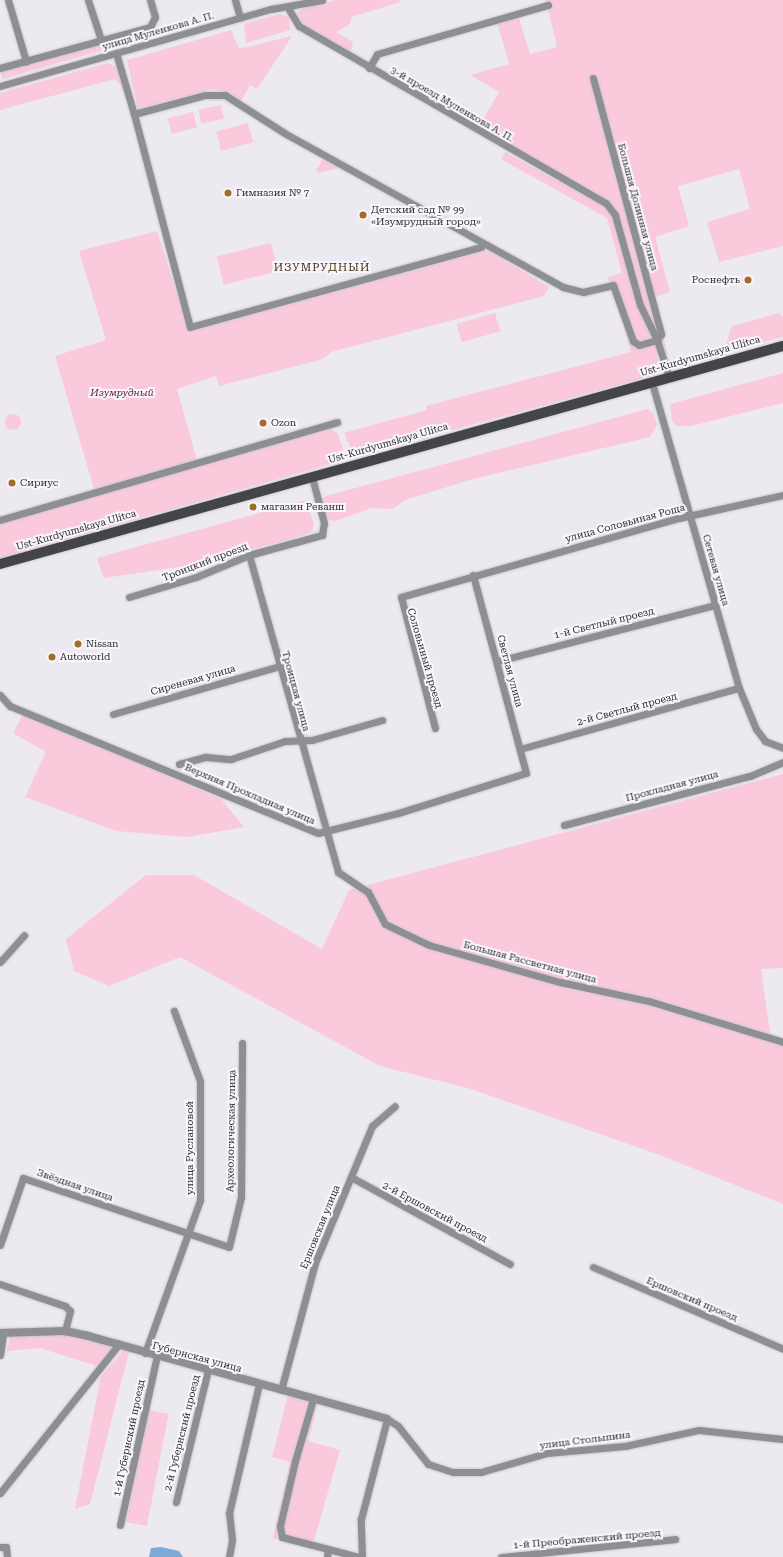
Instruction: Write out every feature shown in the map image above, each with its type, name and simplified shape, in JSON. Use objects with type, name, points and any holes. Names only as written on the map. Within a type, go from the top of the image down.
[{"type":"main road","name":"Ust-Kurdyumskaya Ulitca","points":[[0,564],[783,346]]},
{"type":"street","points":[[8,0],[26,61]]},
{"type":"street","points":[[88,0],[101,40]]},
{"type":"street","points":[[0,68],[101,40],[155,23],[150,0]]},
{"type":"street","points":[[235,0],[240,18]]},
{"type":"street","name":"улица Муленкова А. П.","points":[[0,86],[271,9],[288,8],[322,0]]},
{"type":"street","points":[[369,68],[376,54],[548,5]]},
{"type":"street","name":"3-й проезд Муленкова А. П.","points":[[288,8],[299,26],[369,68],[592,194],[612,209]]},
{"type":"street","points":[[116,53],[134,114],[190,327],[481,247],[482,243]]},
{"type":"street","name":"Большая Долинная улица","points":[[593,78],[661,334],[658,340]]},
{"type":"street","points":[[134,114],[205,95],[225,95],[286,134],[570,290],[583,292],[613,285],[633,341],[639,345],[658,340]]},
{"type":"street","name":"Большая Долинная улица","points":[[612,209],[640,305],[658,340],[669,378]]},
{"type":"street","name":"Сетевая улица","points":[[652,382],[739,688],[756,728],[765,741],[783,748]]},
{"type":"street","points":[[0,520],[337,422]]},
{"type":"street","name":"Троицкий проезд","points":[[129,597],[166,588],[249,555],[322,535],[324,523],[312,477]]},
{"type":"street","name":"улица Соловьиная Роща","points":[[473,575],[690,517],[783,495]]},
{"type":"street","name":"Троицкая улица","points":[[249,555],[300,741],[327,831]]},
{"type":"street","name":"Светлая улица","points":[[473,575],[498,661],[526,773]]},
{"type":"street","name":"Соловьиный проезд","points":[[435,728],[401,597],[473,575]]},
{"type":"street","name":"1-й Светлый проезд","points":[[498,661],[716,605]]},
{"type":"street","name":"Сиреневая улица","points":[[113,714],[279,666]]},
{"type":"street","name":"2-й Светлый проезд","points":[[520,749],[739,688]]},
{"type":"street","name":"Верхняя Прохладная улица","points":[[0,695],[10,706],[318,833],[526,773]]},
{"type":"street","points":[[179,764],[206,757],[231,759],[285,741],[300,741],[382,720]]},
{"type":"street","name":"Прохладная улица","points":[[564,825],[750,776],[783,762]]},
{"type":"street","name":"Большая Рассветная улица","points":[[327,831],[338,872],[368,892],[385,924],[395,929],[429,944],[560,982],[649,1002],[783,1042]]},
{"type":"street","points":[[0,962],[24,935]]},
{"type":"street","name":"улица Руслановой","points":[[145,1352],[200,1200],[200,1081],[174,1011]]},
{"type":"street","name":"Археологическая улица","points":[[188,1233],[229,1247],[241,1197],[242,1043]]},
{"type":"street","name":"Ершовская улица","points":[[281,1390],[315,1263],[372,1126],[395,1106]]},
{"type":"street","name":"2-й Ершовский проезд","points":[[351,1177],[510,1264]]},
{"type":"street","name":"Звёздная улица","points":[[0,1245],[23,1178],[188,1233]]},
{"type":"street","name":"Ершовский проезд","points":[[593,1267],[783,1349]]},
{"type":"street","points":[[0,1284],[65,1306],[70,1311],[65,1331]]},
{"type":"street","name":"Губернская улица","points":[[2,1333],[65,1331],[119,1344],[156,1356],[387,1419]]},
{"type":"street","points":[[0,1355],[2,1333]]},
{"type":"street","points":[[0,1493],[119,1344]]},
{"type":"street","name":"1-й Губернский проезд","points":[[120,1525],[156,1356]]},
{"type":"street","name":"2-й Губернский проезд","points":[[176,1502],[208,1370]]},
{"type":"street","points":[[229,1557],[232,1540],[229,1513],[259,1384]]},
{"type":"street","points":[[313,1399],[295,1461],[280,1526],[282,1537],[360,1557],[361,1519],[387,1419]]},
{"type":"street","name":"улица Столыпина","points":[[387,1419],[398,1426],[428,1464],[454,1472],[481,1472],[547,1453],[625,1446],[699,1430],[783,1439]]},
{"type":"street","name":"1-й Преображенский проезд","points":[[501,1557],[676,1539]]},
{"type":"street","points":[[0,1547],[6,1547],[7,1557]]},
{"type":"street","points":[[327,1557],[328,1549]]},
{"type":"green space","points":[[336,0],[399,0],[400,2],[352,17],[349,25],[336,32],[353,42],[351,51],[305,26],[297,13],[301,9]]},
{"type":"green space","points":[[546,0],[783,0],[783,246],[719,262],[707,222],[750,209],[739,169],[678,186],[689,226],[655,237],[670,292],[654,297],[668,357],[642,303],[608,202],[478,128],[499,92],[470,75],[509,64],[497,22],[519,18],[530,54],[557,47]]},
{"type":"green space","points":[[280,14],[289,17],[290,30],[246,43],[244,24]]},
{"type":"green space","points":[[158,27],[160,34],[2,79],[0,72]]},
{"type":"green space","points":[[231,30],[239,49],[292,36],[257,89],[250,85],[241,101],[226,92],[213,89],[138,109],[127,60]]},
{"type":"green space","points":[[108,63],[116,67],[123,88],[115,79],[0,110],[0,93]]},
{"type":"green space","points":[[221,105],[224,119],[201,123],[199,110]]},
{"type":"green space","points":[[193,112],[197,128],[172,134],[168,118]]},
{"type":"green space","points":[[248,123],[253,142],[221,151],[216,132]]},
{"type":"green space","points":[[505,152],[604,206],[611,215],[637,306],[656,346],[659,366],[651,376],[357,456],[353,454],[344,433],[427,410],[426,406],[631,352],[608,277],[622,273],[607,218],[501,159]]},
{"type":"green space","points":[[323,159],[340,168],[318,173],[316,170]]},
{"type":"green space","name":"Изумрудный","points":[[157,231],[189,332],[488,250],[549,287],[544,296],[331,352],[323,359],[219,386],[216,376],[177,389],[197,460],[94,489],[55,356],[106,340],[79,251]]},
{"type":"green space","points":[[271,243],[278,271],[224,285],[217,257]]},
{"type":"green space","points":[[495,313],[500,331],[462,342],[457,324]]},
{"type":"green space","points":[[779,313],[783,317],[783,337],[732,350],[725,347],[732,326]]},
{"type":"green space","points":[[783,373],[783,403],[691,426],[676,426],[672,420],[670,404]]},
{"type":"green space","points":[[648,409],[654,414],[657,425],[650,437],[473,479],[405,500],[393,509],[371,508],[336,521],[329,520],[323,508],[321,499],[326,496]]},
{"type":"green space","points":[[10,414],[16,414],[21,419],[19,428],[16,430],[10,430],[5,425],[5,419]]},
{"type":"green space","points":[[330,428],[338,434],[344,453],[337,462],[0,558],[0,523]]},
{"type":"green space","points":[[306,500],[314,525],[311,532],[291,539],[185,566],[104,578],[97,558]]},
{"type":"green space","points":[[23,714],[221,799],[244,827],[188,837],[116,831],[25,797],[46,752],[13,733]]},
{"type":"green space","points":[[783,774],[783,968],[761,969],[770,1033],[783,1038],[783,1204],[657,1154],[468,1088],[380,1066],[180,957],[109,986],[74,971],[66,939],[146,875],[194,875],[322,949],[349,890]]},
{"type":"green space","points":[[11,1335],[64,1335],[111,1346],[112,1349],[100,1367],[40,1348],[7,1351]]},
{"type":"green space","points":[[124,1350],[129,1352],[90,1504],[75,1509],[101,1376]]},
{"type":"green space","points":[[288,1395],[318,1403],[308,1441],[340,1450],[312,1548],[273,1538],[290,1462],[272,1457]]},
{"type":"green space","points":[[148,1410],[169,1414],[147,1526],[126,1522]]},
{"type":"water","points":[[161,1547],[179,1551],[183,1557],[149,1557],[151,1548]]},
{"type":"place","name":"Гимназия № 7","points":[[228,193]]},
{"type":"place","name":"Детский сад № 99 «Изумрудный город»","points":[[363,215]]},
{"type":"place","name":"Роснефть","points":[[748,280]]},
{"type":"place","name":"Ozon","points":[[263,423]]},
{"type":"place","name":"Сириус","points":[[12,483]]},
{"type":"place","name":"магазин Реванш","points":[[253,507]]},
{"type":"place","name":"Nissan","points":[[78,644]]},
{"type":"place","name":"Autoworld","points":[[52,657]]},
{"type":"district","name":"ИЗУМРУДНЫЙ","points":[[322,268]]}]
